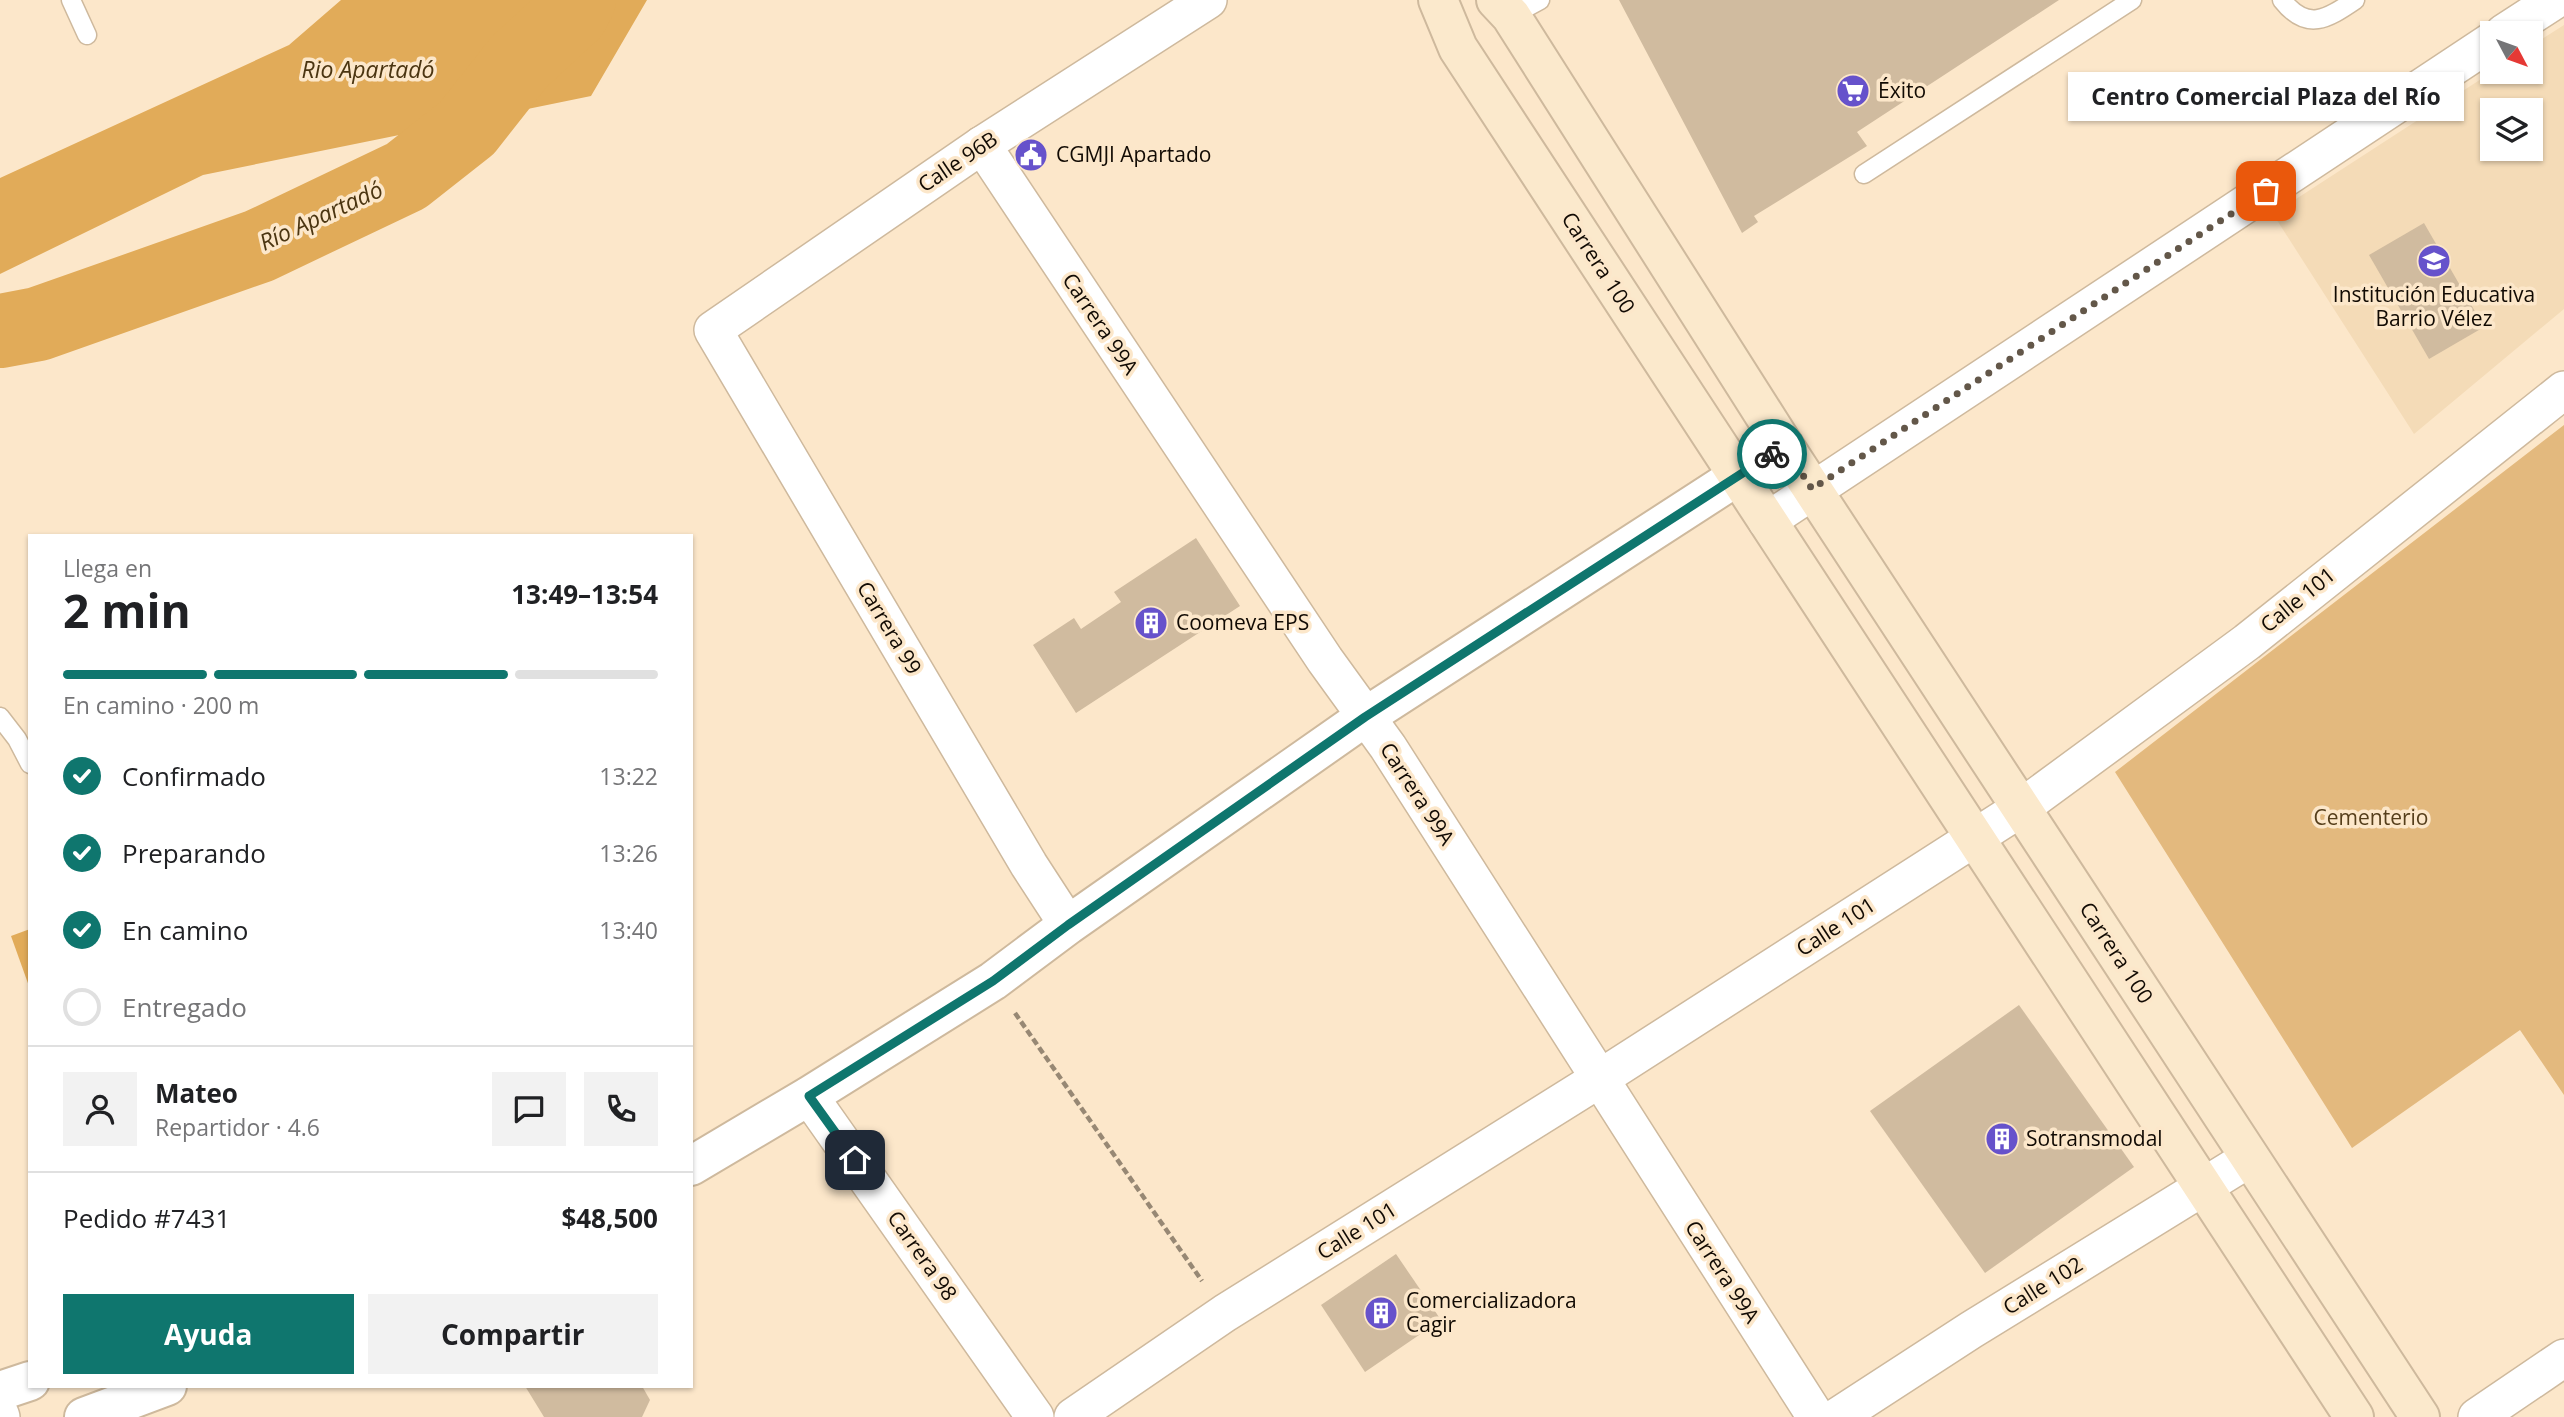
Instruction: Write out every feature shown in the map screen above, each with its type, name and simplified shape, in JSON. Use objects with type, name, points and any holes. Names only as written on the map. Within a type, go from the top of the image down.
[{"type":"main road","name":"Carrera 100","points":[[1438,0],[1458,48],[2354,1417]]},
{"type":"main road","name":"Carrera 100","points":[[1516,5],[1784,446],[2420,1417]]},
{"type":"street","name":"Calle 96B","points":[[713,330],[982,145],[1208,0]]},
{"type":"street","points":[[2523,21],[2555,0]]},
{"type":"street","points":[[1767,521],[2480,49]]},
{"type":"street","name":"Carrera 99A","points":[[982,145],[1325,660],[1388,747],[1816,1417]]},
{"type":"street","name":"Carrera 99","points":[[713,330],[1029,865],[1068,925]]},
{"type":"street","name":"Calle 101","points":[[1073,1417],[1225,1313],[1599,1079],[2021,808],[2247,642],[2564,390]]},
{"type":"street","points":[[693,1165],[993,981],[1068,925],[1365,717],[1784,446]]},
{"type":"street","name":"Carrera 98","points":[[809,1096],[1035,1417]]},
{"type":"street","name":"Calle 102","points":[[1837,1417],[1971,1330],[2250,1158]]},
{"type":"street","points":[[2477,1417],[2564,1359]]},
{"type":"street","points":[[0,1391],[28,1382]]},
{"type":"street","points":[[84,1417],[162,1388]]},
{"type":"lane","points":[[71,0],[88,35]]},
{"type":"lane","points":[[1864,174],[2132,0]]},
{"type":"lane","points":[[2282,0],[2289,9],[2308,20],[2328,18],[2355,0]]},
{"type":"lane","points":[[0,717],[17,739],[28,760]]},
{"type":"path","points":[[993,981],[1225,1313]]},
{"type":"shaded area","name":"Institución Educativa Barrio Vélez","points":[[2564,25],[2564,309],[2414,434],[2273,214],[2480,80],[2480,84],[2543,84],[2543,38]]},
{"type":"green space","name":"Cementerio","points":[[2564,425],[2564,1095],[2520,1030],[2352,1148],[2115,772]]},
{"type":"water","name":"Rio Apartadó","points":[[341,0],[647,0],[591,96],[203,175],[0,274],[0,178],[289,45]]},
{"type":"water","points":[[28,930],[28,983],[11,936]]},
{"type":"building","points":[[1619,0],[2059,0],[1857,132],[1867,146],[1754,216],[1758,222],[1742,233]]},
{"type":"building","points":[[2424,223],[2484,327],[2429,359],[2369,255]]},
{"type":"building","name":"Coomeva EPS","points":[[1196,538],[1240,606],[1076,713],[1033,645],[1074,618],[1081,629],[1121,602],[1114,592]]},
{"type":"building","name":"Sotransmodal","points":[[2019,1005],[2134,1167],[1985,1273],[1870,1111]]},
{"type":"building","name":"Comercializadora Cagir","points":[[1396,1254],[1441,1320],[1365,1372],[1321,1305]]},
{"type":"building","points":[[526,1388],[643,1388],[650,1400],[642,1417],[544,1417]]},
{"type":"waterway","name":"Río Apartadó","points":[[0,331],[38,324],[259,246],[406,176],[467,128],[519,62],[572,13],[579,0]]},
{"type":"way so far","points":[[1772,454],[1784,446],[1812,489],[2266,191]]},
{"type":"place","name":"Éxito","points":[[1853,91]]},
{"type":"place","name":"CGMJI Apartado","points":[[1031,155]]},
{"type":"place","name":"Centro Comercial Plaza del Río","points":[[2266,191]]},
{"type":"place","name":"Institución Educativa Barrio Vélez","points":[[2434,261]]},
{"type":"place","name":"Coomeva EPS","points":[[1151,623]]},
{"type":"place","name":"Sotransmodal","points":[[2002,1139]]},
{"type":"place","name":"Comercializadora Cagir","points":[[1381,1313]]},
{"type":"route","points":[[855,1160],[809,1096],[993,981],[1068,925],[1365,717],[1772,454]]}]
